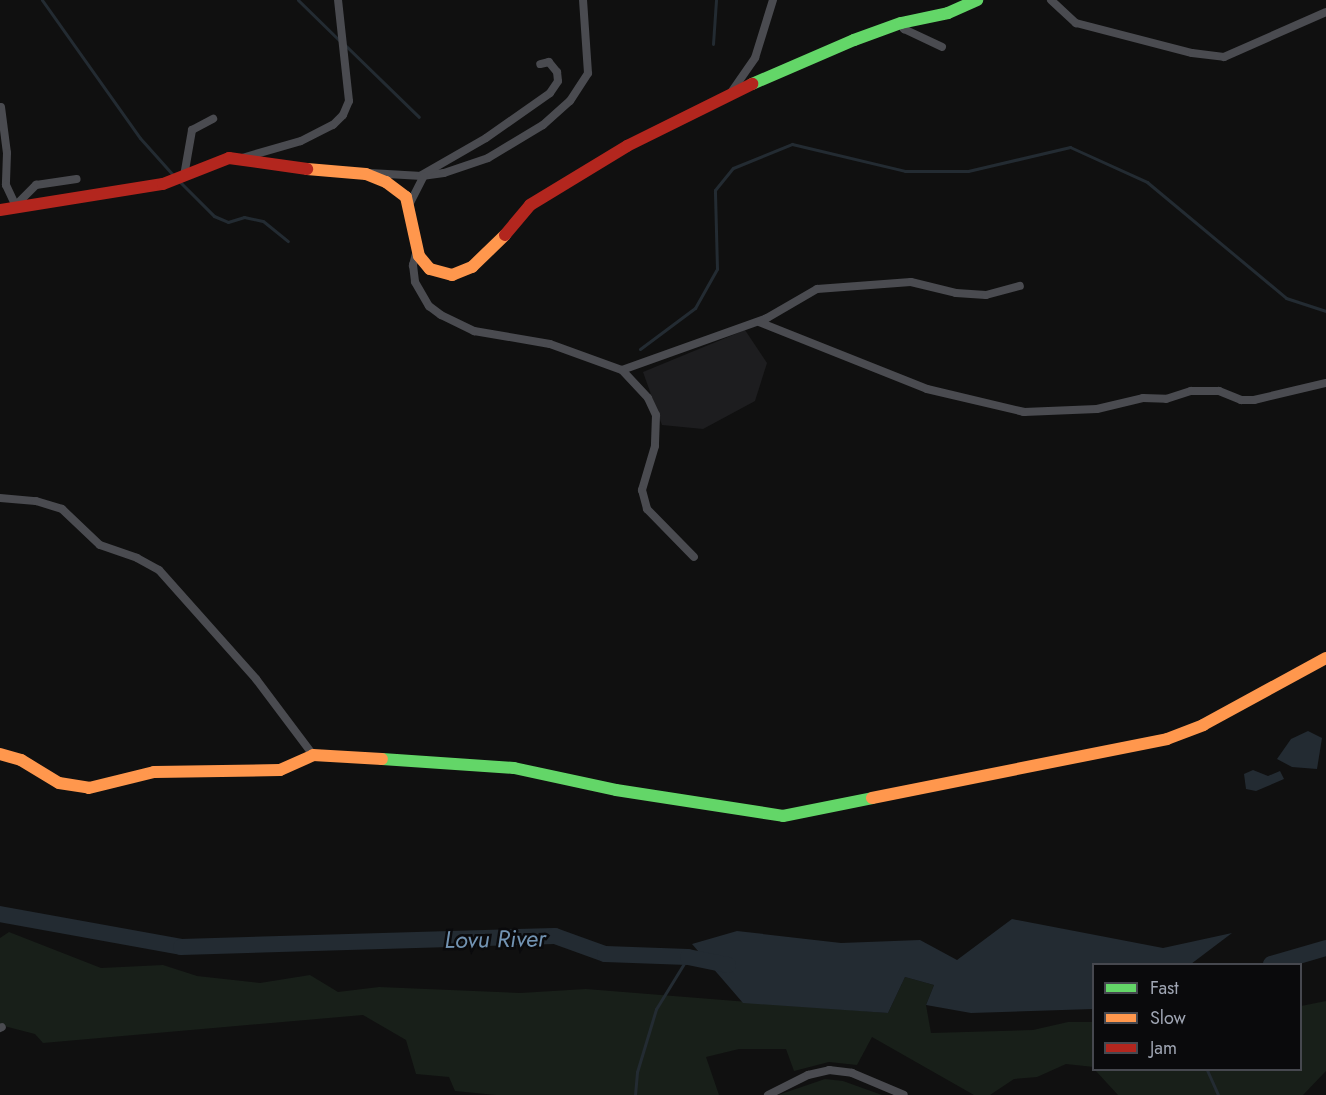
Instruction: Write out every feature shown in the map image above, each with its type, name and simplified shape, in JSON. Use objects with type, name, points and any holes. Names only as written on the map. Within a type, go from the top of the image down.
[{"type":"street","points":[[9,208],[126,192],[184,176],[216,162],[242,158],[301,141],[343,115],[349,101],[338,0]]},
{"type":"street","points":[[242,158],[326,172],[422,176],[488,158],[543,125],[570,101],[588,73],[583,0]]},
{"type":"street","points":[[730,94],[755,58],[773,0]]},
{"type":"street","points":[[366,174],[398,188],[410,203],[417,250],[424,263],[436,272],[452,275],[472,267],[536,200],[627,146],[730,94],[901,23],[948,13],[977,0]]},
{"type":"street","points":[[1051,0],[1076,23],[1192,54],[1224,57],[1326,12]]},
{"type":"street","points":[[901,23],[904,29],[942,47]]},
{"type":"street","points":[[410,203],[422,176],[486,138],[550,93],[558,81],[557,72],[549,62],[540,64]]},
{"type":"street","points":[[1,107],[7,153],[6,185],[9,208]]},
{"type":"street","points":[[184,176],[192,130],[213,119]]},
{"type":"street","points":[[9,208],[36,185],[77,179]]},
{"type":"street","points":[[417,250],[412,265],[415,282],[429,306],[441,315],[474,331],[550,344],[622,370],[648,398],[656,415],[655,446],[642,490],[647,509],[694,557]]},
{"type":"street","points":[[622,370],[759,322],[809,292],[829,286],[911,282],[956,293],[986,295],[1020,286]]},
{"type":"street","points":[[759,322],[927,389],[1024,412],[1097,409],[1143,398],[1166,399],[1191,390],[1219,391],[1241,400],[1254,400],[1326,383]]},
{"type":"street","points":[[0,498],[36,501],[62,509],[100,545],[137,558],[159,570],[256,680],[313,755]]},
{"type":"street","points":[[0,754],[21,760],[59,783],[89,788],[154,772],[280,770],[313,755],[514,768],[768,816],[803,815],[1167,739],[1203,725],[1326,658]]},
{"type":"street","points":[[768,1095],[808,1075],[829,1070],[852,1073],[904,1095]]},
{"type":"shaded area","points":[[745,330],[767,363],[755,401],[703,429],[662,425],[643,372]]},
{"type":"shaded area","points":[[1308,731],[1322,738],[1317,769],[1292,767],[1277,759],[1291,739]]},
{"type":"shaded area","points":[[1253,770],[1268,776],[1280,771],[1284,779],[1256,791],[1246,789],[1244,774]]},
{"type":"shaded area","points":[[1012,919],[1163,948],[1232,933],[1192,963],[1092,963],[1092,1009],[971,1013],[926,1005],[934,985],[905,977],[888,1013],[743,1003],[692,944],[737,931],[841,943],[920,940],[957,960]]},
{"type":"shaded area","points":[[9,932],[101,968],[163,965],[197,976],[260,983],[310,975],[338,992],[379,987],[520,993],[586,989],[888,1013],[905,977],[934,985],[926,1005],[931,1033],[1033,1030],[1068,1022],[1092,1022],[1092,1067],[1066,1064],[1037,1077],[1014,1079],[990,1095],[974,1095],[872,1037],[857,1065],[829,1062],[794,1071],[786,1049],[739,1049],[706,1057],[719,1095],[496,1095],[455,1091],[449,1077],[416,1074],[406,1040],[363,1015],[43,1043],[35,1034],[0,1025],[0,938]]},
{"type":"shaded area","points":[[1326,1001],[1326,1071],[1303,1095],[1118,1095],[1096,1071],[1302,1071],[1302,1006]]},
{"type":"shaded area","points":[[825,1079],[843,1081],[882,1095],[778,1095]]},
{"type":"waterway","points":[[42,0],[140,138],[174,176]]},
{"type":"waterway","points":[[298,0],[340,41]]},
{"type":"waterway","points":[[713,44],[716,0]]},
{"type":"waterway","points":[[345,45],[419,117]]},
{"type":"waterway","points":[[640,349],[695,308],[717,269],[715,190],[733,168],[792,144],[905,171],[968,171],[1070,147],[1147,182],[1286,298],[1326,311]]},
{"type":"waterway","points":[[179,181],[214,216],[228,222],[244,217],[263,221],[288,241]]},
{"type":"waterway","name":"Lovu River","points":[[0,914],[181,947],[555,936],[605,954],[688,957],[728,965]]},
{"type":"waterway","name":"Lovu River","points":[[1274,963],[1326,948]]},
{"type":"waterway","points":[[635,1095],[637,1072],[656,1009],[688,957]]},
{"type":"waterway","points":[[1207,1071],[1218,1095]]},
{"type":"traffic: fast","points":[[752,84],[854,40],[901,23],[948,13],[977,0]]},
{"type":"traffic: fast","points":[[382,759],[514,768],[616,790],[783,816],[872,798]]},
{"type":"traffic: slow","points":[[307,169],[366,174],[386,182],[406,197],[419,256],[430,269],[452,275],[472,267],[505,235]]},
{"type":"traffic: slow","points":[[872,798],[1167,739],[1203,725],[1326,658]]},
{"type":"traffic: slow","points":[[0,754],[21,760],[59,783],[89,788],[154,772],[280,770],[313,755],[382,759]]},
{"type":"traffic: jam","points":[[505,235],[530,205],[627,146],[752,84]]},
{"type":"traffic: jam","points":[[0,210],[163,184],[229,158],[307,169]]}]
